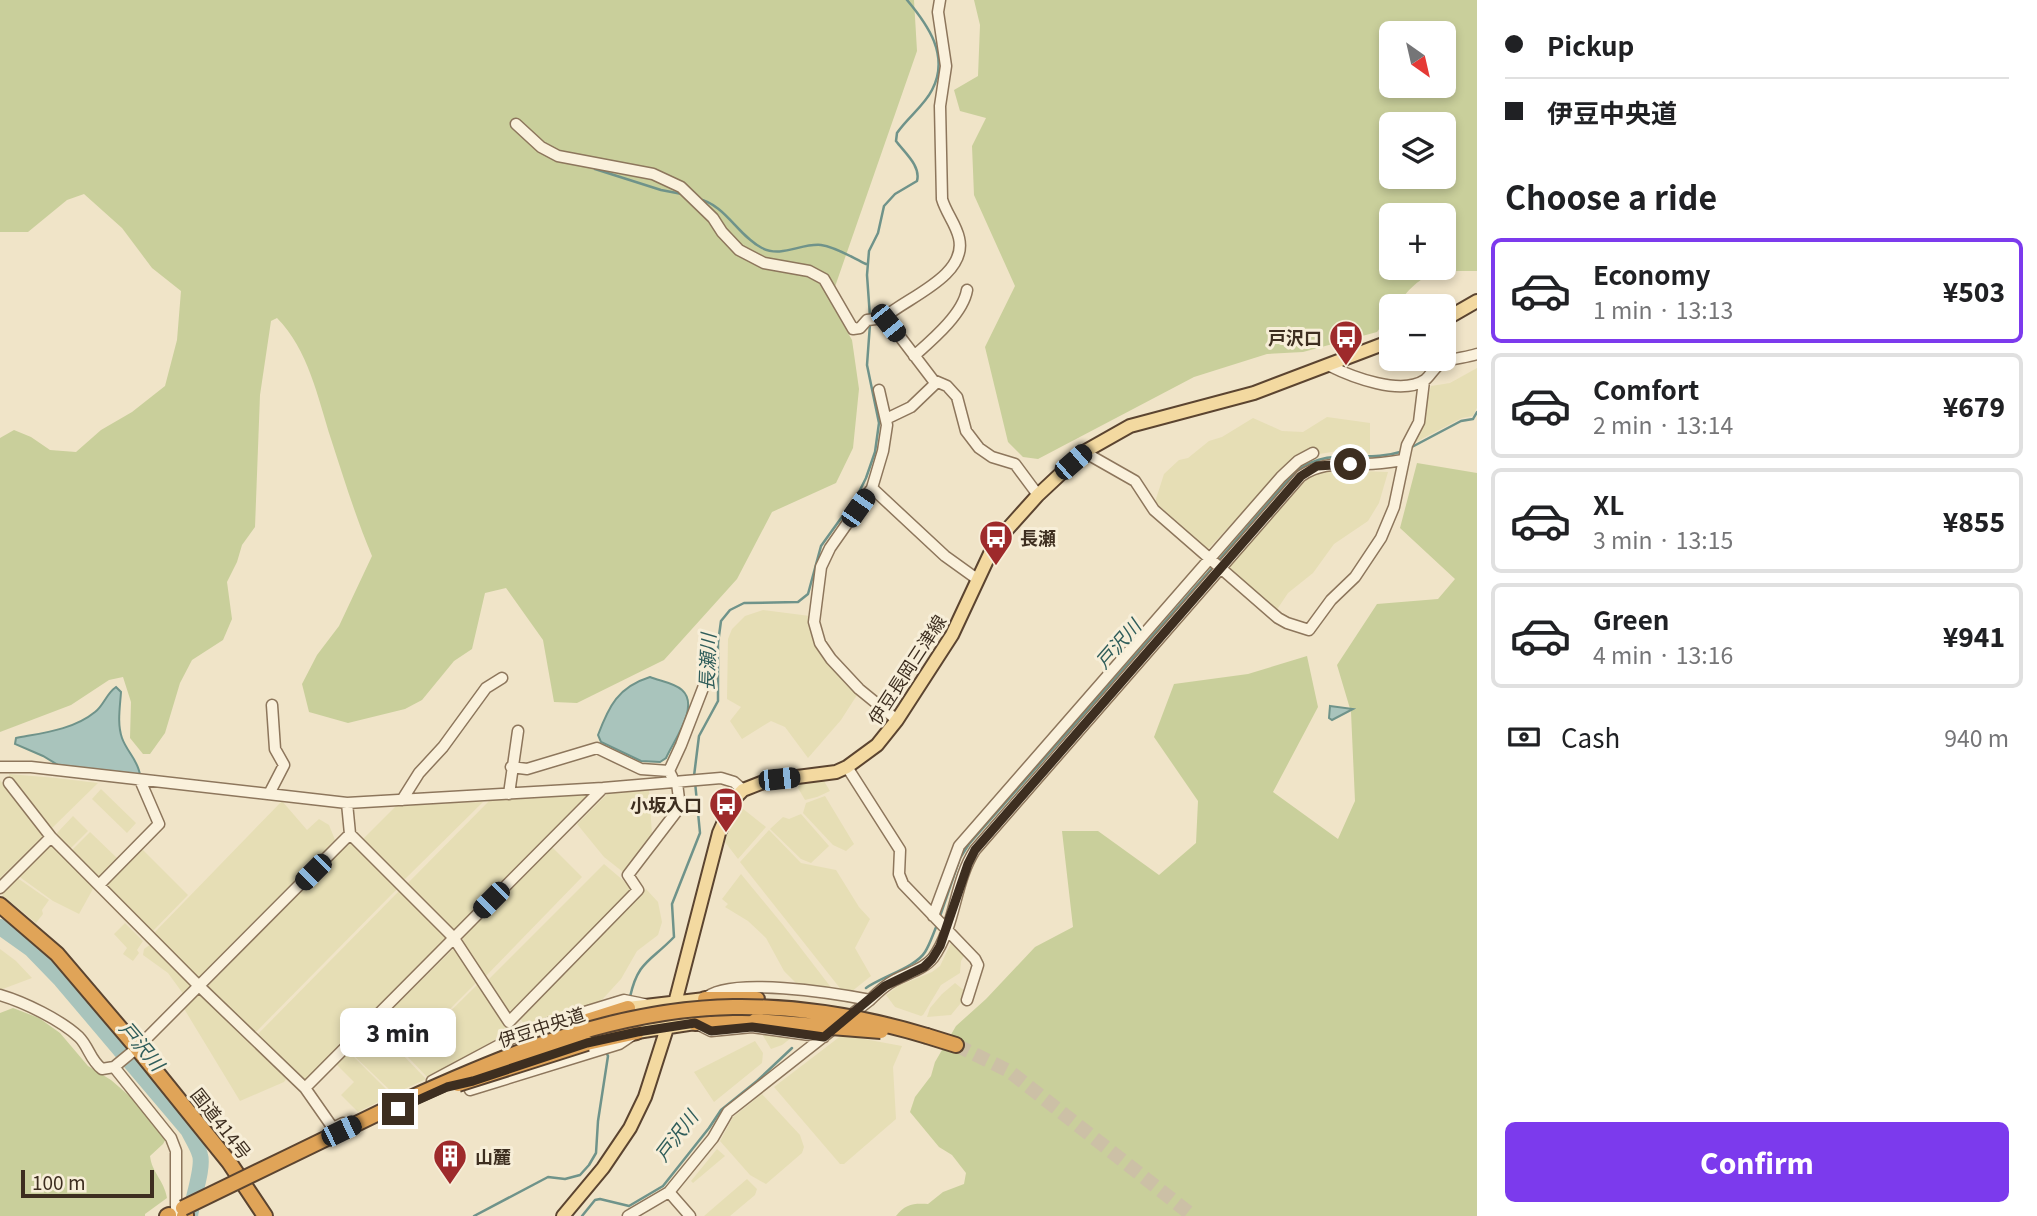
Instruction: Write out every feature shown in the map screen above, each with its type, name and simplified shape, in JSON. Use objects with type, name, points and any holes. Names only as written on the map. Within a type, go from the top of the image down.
[{"type":"highway","name":"国道414号","points":[[0,905],[57,954],[229,1162],[265,1216]]},
{"type":"highway","points":[[705,999],[757,999],[825,1005],[898,1022],[922,1036]]},
{"type":"highway","points":[[459,1076],[527,1041],[628,1008]]},
{"type":"highway","name":"伊豆中央道","points":[[182,1213],[459,1076],[540,1044],[644,1017],[709,1009],[806,1011],[870,1021],[956,1047]]},
{"type":"highway","name":"伊豆中央道","points":[[168,1216],[182,1213],[498,1065],[567,1041],[625,1026],[678,1017],[732,1013],[801,1016],[922,1036]]},
{"type":"highway","points":[[695,1023],[755,1021],[893,1032]]},
{"type":"highway","points":[[447,1087],[587,1043],[637,1032]]},
{"type":"main road","points":[[1456,313],[1477,301]]},
{"type":"main road","name":"伊豆長岡三津線","points":[[743,790],[766,781],[825,774],[847,767],[877,745],[897,720],[952,635],[977,579],[1003,532],[1084,452],[1130,426],[1254,393],[1379,346]]},
{"type":"main road","points":[[563,1216],[603,1168],[630,1128],[645,1097],[675,1003],[719,833],[728,809],[743,790]]},
{"type":"main road","points":[[628,1008],[705,999]]},
{"type":"main road","points":[[637,1032],[695,1023]]},
{"type":"street","points":[[516,124],[541,147],[558,156],[636,173],[653,174],[681,187],[713,218],[739,250],[764,263],[799,268],[818,275],[828,285],[850,327],[856,329],[887,315],[931,286],[953,266],[960,244],[942,199],[940,106],[946,65],[938,12],[940,0]]},
{"type":"street","points":[[914,356],[947,326],[965,299],[967,290]]},
{"type":"street","points":[[876,319],[914,356],[936,383],[947,386],[957,397],[966,431],[979,448],[992,457],[1015,464],[1038,495]]},
{"type":"street","points":[[1330,366],[1380,384],[1401,386],[1424,381],[1440,364],[1477,354]]},
{"type":"street","points":[[1084,452],[1135,481],[1154,510],[1278,618],[1310,630],[1331,600],[1355,577],[1381,538],[1394,507],[1403,460],[1419,422],[1424,381]]},
{"type":"street","points":[[886,419],[911,407],[936,383]]},
{"type":"street","points":[[879,390],[886,419],[883,451],[872,488],[830,548],[821,567],[815,629],[824,651],[851,682],[897,720]]},
{"type":"street","points":[[628,1216],[669,1192],[713,1138],[727,1112],[885,986],[924,967],[932,959],[975,850],[1215,563],[1291,466],[1313,453]]},
{"type":"street","points":[[934,916],[959,846],[1215,563],[1301,476],[1317,466],[1334,463],[1367,464],[1403,460]]},
{"type":"street","points":[[872,488],[945,556],[977,579]]},
{"type":"street","points":[[669,771],[705,683],[711,677],[711,665]]},
{"type":"street","points":[[402,800],[419,773],[443,747],[486,688],[502,678]]},
{"type":"street","points":[[269,794],[284,765],[275,749],[272,705]]},
{"type":"street","points":[[509,794],[517,731]]},
{"type":"street","points":[[509,1022],[638,890],[628,875],[680,807],[680,782],[669,771],[648,771],[597,748],[527,769],[511,767]]},
{"type":"street","points":[[0,767],[32,767],[346,803],[729,779],[743,790]]},
{"type":"street","points":[[847,767],[900,850],[899,874],[903,884],[975,959],[978,965],[967,1000]]},
{"type":"street","points":[[100,885],[159,824],[140,780]]},
{"type":"street","points":[[9,783],[51,837],[305,1088],[333,1128],[443,1076],[518,1035],[624,1000],[648,1005]]},
{"type":"street","points":[[305,1088],[603,788]]},
{"type":"street","points":[[346,803],[350,834],[453,937],[509,1022],[542,1066]]},
{"type":"street","points":[[0,995],[26,1003],[80,1038],[94,1063],[102,1069],[117,1064],[135,1050],[350,834]]},
{"type":"street","points":[[0,888],[51,837]]},
{"type":"street","points":[[705,999],[716,990],[785,987],[870,1000]]},
{"type":"street","points":[[695,1023],[711,1031],[752,1027],[824,1037]]},
{"type":"street","points":[[470,1090],[619,1044],[637,1032]]},
{"type":"street","points":[[117,1064],[171,1138],[176,1152],[182,1213]]},
{"type":"street","points":[[669,1192],[690,1216]]},
{"type":"shaded area","points":[[1477,368],[1477,408],[1473,416],[1462,418],[1412,444],[1431,386],[1450,383]]},
{"type":"shaded area","points":[[1327,417],[1370,423],[1370,454],[1344,450],[1319,454],[1317,448],[1294,458],[1208,549],[1155,502],[1164,474],[1179,460],[1188,458],[1209,441],[1222,437],[1253,418],[1282,431],[1303,432]]},
{"type":"shaded area","points":[[1332,470],[1388,472],[1379,503],[1368,521],[1334,544],[1313,573],[1288,593],[1276,611],[1229,567],[1309,477]]},
{"type":"shaded area","points":[[763,610],[810,616],[811,635],[819,649],[846,685],[857,695],[841,720],[808,758],[785,727],[771,721],[742,739],[730,721],[741,707],[727,699],[728,639],[732,629],[745,616]]},
{"type":"shaded area","points":[[9,774],[98,783],[50,830],[10,780]]},
{"type":"shaded area","points":[[0,780],[43,836],[0,878]]},
{"type":"shaded area","points":[[824,781],[830,791],[817,797],[805,800],[798,788],[799,783]]},
{"type":"shaded area","points":[[101,789],[136,823],[127,833],[92,799]]},
{"type":"shaded area","points":[[649,790],[652,834],[623,872],[604,857],[577,824],[610,791]]},
{"type":"shaded area","points":[[589,794],[454,930],[407,884],[490,800]]},
{"type":"shaded area","points":[[825,796],[854,844],[846,851],[833,845],[803,813],[806,803]]},
{"type":"shaded area","points":[[282,801],[307,830],[319,819],[329,825],[335,840],[199,980],[153,934]]},
{"type":"shaded area","points":[[483,802],[404,880],[363,839],[397,805]]},
{"type":"shaded area","points":[[742,808],[766,827],[738,859],[725,842],[729,829]]},
{"type":"shaded area","points":[[801,814],[829,846],[811,863],[801,859],[770,829],[783,817],[789,819]]},
{"type":"shaded area","points":[[73,816],[88,831],[69,850],[57,837],[57,833]]},
{"type":"shaded area","points":[[769,830],[801,863],[836,870],[859,907],[870,919],[855,948],[871,976],[851,992],[843,992],[740,862]]},
{"type":"shaded area","points":[[90,832],[118,859],[97,877],[71,851]]},
{"type":"shaded area","points":[[350,842],[398,888],[253,1035],[206,988]]},
{"type":"shaded area","points":[[47,844],[53,845],[94,887],[79,914],[53,901],[17,875]]},
{"type":"shaded area","points":[[552,847],[582,877],[485,977],[463,937]]},
{"type":"shaded area","points":[[142,849],[188,895],[152,932],[105,887]]},
{"type":"shaded area","points":[[604,864],[631,887],[631,890],[513,1010],[507,1011],[488,980]]},
{"type":"shaded area","points":[[741,874],[833,990],[799,986],[784,971],[766,938],[748,921],[725,907],[728,904],[722,899]]},
{"type":"shaded area","points":[[16,877],[49,900],[36,923],[2,895]]},
{"type":"shaded area","points":[[646,889],[658,902],[662,922],[658,935],[637,951],[621,979],[600,1002],[525,1026],[520,1018]]},
{"type":"shaded area","points":[[400,890],[448,937],[304,1083],[256,1036]]},
{"type":"shaded area","points":[[125,923],[143,941],[133,961],[123,954],[127,948],[114,934]]},
{"type":"shaded area","points":[[951,943],[964,956],[960,973],[941,985],[923,1015],[895,1007],[886,995],[898,986],[940,966]]},
{"type":"shaded area","points":[[151,944],[192,984],[192,988],[184,995],[168,973],[143,955],[144,949]]},
{"type":"shaded area","points":[[457,948],[478,981],[406,1053],[377,1024]]},
{"type":"shaded area","points":[[0,949],[16,961],[32,978],[0,990]]},
{"type":"shaded area","points":[[479,983],[510,1031],[428,1078],[406,1055]]},
{"type":"shaded area","points":[[955,983],[966,992],[965,998],[951,1015],[927,1017],[930,1008]]},
{"type":"shaded area","points":[[201,993],[286,1079],[284,1082],[240,1101],[183,1007],[196,994]]},
{"type":"shaded area","points":[[374,1025],[426,1079],[394,1094],[348,1050]]},
{"type":"shaded area","points":[[763,1033],[791,1037],[791,1038],[771,1049]]},
{"type":"shaded area","points":[[842,1035],[902,1046],[893,1067],[896,1119],[844,1164],[840,1164],[774,1087]]},
{"type":"shaded area","points":[[755,1041],[763,1053],[762,1063],[714,1102],[694,1072]]},
{"type":"shaded area","points":[[348,1051],[392,1095],[358,1112],[341,1095],[354,1082],[336,1064]]},
{"type":"shaded area","points":[[762,1094],[800,1135],[804,1147],[802,1153],[766,1184],[750,1175],[720,1141],[733,1117]]},
{"type":"shaded area","points":[[717,1149],[725,1156],[693,1183],[691,1181]]},
{"type":"shaded area","points":[[747,1179],[757,1189],[755,1195],[730,1216],[704,1216]]},
{"type":"green space","points":[[0,0],[914,0],[917,51],[830,301],[852,340],[859,389],[853,448],[836,483],[772,512],[737,579],[664,660],[577,703],[554,702],[543,640],[506,588],[485,593],[472,649],[454,661],[422,700],[405,709],[348,723],[309,712],[302,684],[317,655],[339,626],[372,556],[350,498],[311,375],[297,344],[277,318],[271,321],[260,395],[255,527],[242,545],[227,582],[232,619],[223,640],[192,660],[180,683],[165,733],[150,754],[143,754],[130,738],[131,702],[123,677],[109,680],[71,705],[0,732],[0,438],[14,430],[31,437],[50,450],[76,452],[101,430],[132,412],[165,386],[177,340],[181,291],[152,268],[122,228],[84,194],[67,200],[28,232],[0,232]]},
{"type":"green space","points":[[974,0],[1477,0],[1477,271],[1456,271],[1456,203],[1379,203],[1379,280],[1421,280],[1405,294],[1379,294],[1377,332],[1303,352],[1267,354],[1194,377],[1038,459],[1023,457],[1008,442],[985,347],[1015,286],[974,195],[972,146],[986,118],[960,111],[954,90],[978,76],[980,25]]},
{"type":"green space","points":[[1417,463],[1477,473],[1477,1216],[896,1216],[906,1207],[928,1204],[943,1192],[964,1184],[966,1173],[952,1155],[939,1147],[910,1112],[915,1097],[931,1076],[935,1062],[956,1026],[986,999],[1035,947],[1073,927],[1062,831],[1098,831],[1159,875],[1196,843],[1198,801],[1154,737],[1174,684],[1248,674],[1307,656],[1318,707],[1273,792],[1338,839],[1355,801],[1351,712],[1337,665],[1377,604],[1438,599],[1455,579],[1400,528]]},
{"type":"green space","points":[[13,1008],[39,1018],[60,1033],[88,1066],[111,1080],[133,1099],[167,1137],[150,1156],[167,1198],[145,1216],[0,1216],[0,1013]]},
{"type":"water","points":[[650,677],[682,690],[688,705],[684,723],[666,758],[660,762],[641,761],[601,742],[598,735],[606,715],[622,692]]},
{"type":"water","points":[[116,687],[121,692],[120,733],[140,775],[58,765],[15,744],[16,738],[57,730],[86,718],[98,709]]},
{"type":"water","points":[[1330,706],[1353,709],[1332,720],[1329,718]]},
{"type":"waterway","name":"長瀬川","points":[[870,317],[867,275],[869,251],[878,233],[884,206],[895,194],[917,181],[918,175],[908,155],[896,141],[897,133],[929,96],[939,65],[938,53],[929,30],[907,0]]},
{"type":"waterway","points":[[595,169],[682,194]]},
{"type":"waterway","points":[[698,199],[716,207],[753,243],[769,251],[821,245],[866,264]]},
{"type":"waterway","name":"長瀬川","points":[[694,776],[699,736],[718,701],[718,643],[721,621],[730,610],[744,603],[798,602],[808,594],[821,546],[857,496],[866,478],[875,452],[879,423],[867,365],[870,324]]},
{"type":"waterway","points":[[1473,419],[1477,412]]},
{"type":"waterway","name":"戸沢川","points":[[1410,448],[1461,421],[1473,419]]},
{"type":"waterway","name":"戸沢川","points":[[1218,561],[1296,471],[1323,459],[1389,455],[1404,451]]},
{"type":"waterway","name":"戸沢川","points":[[939,919],[960,858],[969,844],[1214,566]]},
{"type":"waterway","name":"長瀬川","points":[[630,997],[641,969],[674,937],[672,904],[700,833],[695,782]]},
{"type":"waterway","name":"戸沢川","points":[[866,988],[920,957],[927,949],[937,925]]},
{"type":"waterway","name":"戸沢川","points":[[0,927],[31,949],[61,980],[188,1130],[201,1161],[190,1216]]},
{"type":"waterway","name":"戸沢川","points":[[582,1216],[595,1200],[629,1206],[663,1186],[721,1110],[792,1048]]},
{"type":"waterway","name":"長瀬川","points":[[474,1216],[548,1177],[565,1179],[580,1175],[589,1165],[596,1153],[608,1056],[606,1052]]},
{"type":"tunnel","points":[[956,1045],[1009,1071],[1193,1216]]},
{"type":"place","name":"戸沢口","points":[[1346,367]]},
{"type":"place","name":"長瀬","points":[[996,567]]},
{"type":"place","name":"小坂入口","points":[[726,834]]},
{"type":"place","name":"山麓","points":[[450,1186]]},
{"type":"route","points":[[398,1109],[447,1087],[587,1043],[666,1027],[695,1023],[711,1031],[752,1027],[824,1037],[885,986],[924,967],[932,959],[947,929],[970,857],[975,850],[1301,476],[1317,466],[1350,464]]}]
